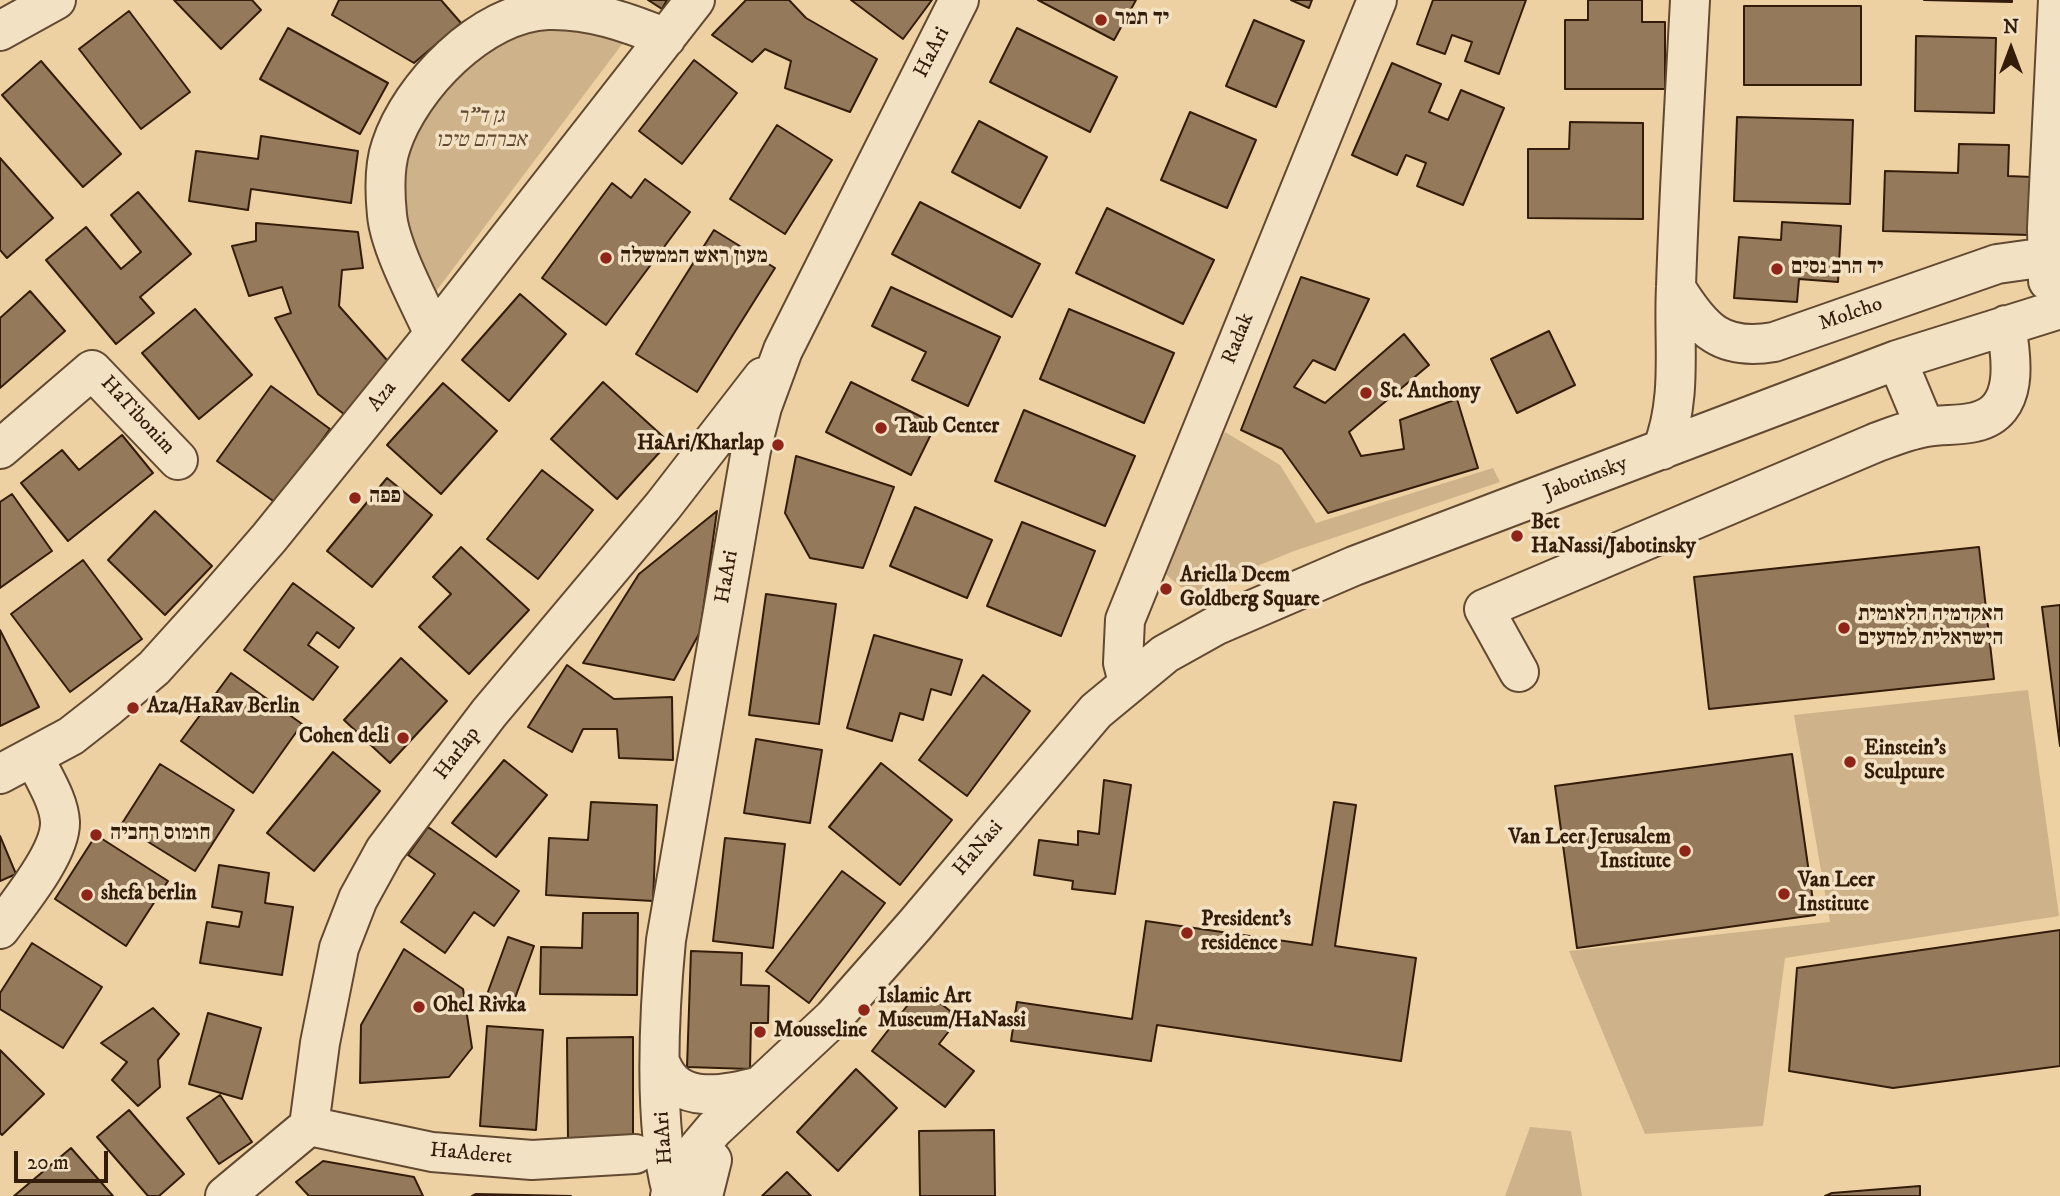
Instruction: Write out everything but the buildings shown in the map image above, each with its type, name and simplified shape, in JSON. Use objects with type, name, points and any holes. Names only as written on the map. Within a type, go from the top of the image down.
[{"type":"street","points":[[0,32],[56,0]]},
{"type":"street","name":"Aza","points":[[0,774],[71,736],[153,668],[270,538],[434,334],[695,0]]},
{"type":"street","name":"HaAri","points":[[682,1189],[664,1152],[662,986],[666,940],[743,488],[762,407],[783,351],[959,0]]},
{"type":"street","name":"Radak","points":[[1128,682],[1123,663],[1125,620],[1377,0]]},
{"type":"street","points":[[1662,450],[1675,408],[1676,288],[1690,0]]},
{"type":"street","points":[[2055,310],[2047,257],[2058,0]]},
{"type":"street","points":[[434,334],[387,218],[390,147],[415,98],[461,47],[512,18],[545,10],[586,12],[628,22],[666,38]]},
{"type":"street","name":"Molcho","points":[[1676,288],[1705,328],[1719,338],[1756,345],[1774,342],[1997,264],[2047,257]]},
{"type":"street","name":"Jabotinsky","points":[[1128,682],[1166,654],[1230,619],[1354,566],[1897,360],[2055,310]]},
{"type":"street","points":[[1519,671],[1484,609],[1875,443],[1925,427],[1976,422],[1993,414],[2002,403],[2012,373],[2006,326]]},
{"type":"street","name":"Harlap","points":[[309,1126],[320,1043],[340,948],[358,899],[385,850],[489,713],[699,461],[783,351]]},
{"type":"street","points":[[1897,360],[1925,427]]},
{"type":"street","name":"HaTibonim","points":[[0,449],[92,370],[178,460]]},
{"type":"street","points":[[699,461],[730,473],[743,488]]},
{"type":"street","name":"HaNasi","points":[[682,1189],[714,1129],[833,1018],[915,925],[1066,744],[1096,711],[1128,682]]},
{"type":"street","points":[[0,929],[56,845],[60,822],[54,800],[34,757]]},
{"type":"street","name":"HaNasi","points":[[682,1189],[797,1070],[833,1018]]},
{"type":"street","points":[[662,1064],[673,1081],[693,1093],[726,1094],[760,1086]]},
{"type":"street","points":[[226,1196],[309,1126]]},
{"type":"street","name":"HaAderet","points":[[309,1126],[432,1152],[532,1160],[635,1154]]},
{"type":"green space","name":"גן ד\"ר אברהם טיכו","points":[[528,18],[629,35],[434,294],[409,242],[399,160],[430,99]]},
{"type":"green space","points":[[1225,432],[1280,465],[1316,523],[1493,468],[1500,482],[1294,551],[1189,594],[1156,566]]},
{"type":"green space","points":[[2028,690],[2059,916],[1785,958],[1763,1126],[1645,1134],[1569,951],[1830,922],[1794,715]]},
{"type":"green space","points":[[1530,1127],[1571,1131],[1582,1196],[1505,1196]]},
{"type":"place","name":"יד תמר","points":[[1101,20]]},
{"type":"place","name":"מעון ראש הממשלה","points":[[606,258]]},
{"type":"place","name":"יד הרב נסים","points":[[1777,269]]},
{"type":"place","name":"St. Anthony","points":[[1366,393]]},
{"type":"place","name":"Taub Center","points":[[881,428]]},
{"type":"place","name":"HaAri/Kharlap","points":[[778,445]]},
{"type":"place","name":"פפה","points":[[355,498]]},
{"type":"place","name":"Bet HaNassi/Jabotinsky","points":[[1517,536]]},
{"type":"place","name":"Ariella Deem Goldberg Square","points":[[1166,589]]},
{"type":"place","name":"האקדמיה הלאומית הישראלית למדעים","points":[[1844,628]]},
{"type":"place","name":"Aza/HaRav Berlin","points":[[133,708]]},
{"type":"place","name":"Cohen deli","points":[[403,738]]},
{"type":"place","name":"Einstein's Sculpture","points":[[1850,762]]},
{"type":"place","name":"חומוס רחביה","points":[[96,835]]},
{"type":"place","name":"Van Leer Jerusalem Institute","points":[[1685,851]]},
{"type":"place","name":"Van Leer Institute","points":[[1784,894]]},
{"type":"place","name":"shefa berlin","points":[[87,895]]},
{"type":"place","name":"President's residence","points":[[1187,933]]},
{"type":"place","name":"Ohel Rivka","points":[[419,1007]]},
{"type":"place","name":"Islamic Art Museum/HaNassi","points":[[864,1010]]},
{"type":"place","name":"Mousseline","points":[[760,1032]]}]
